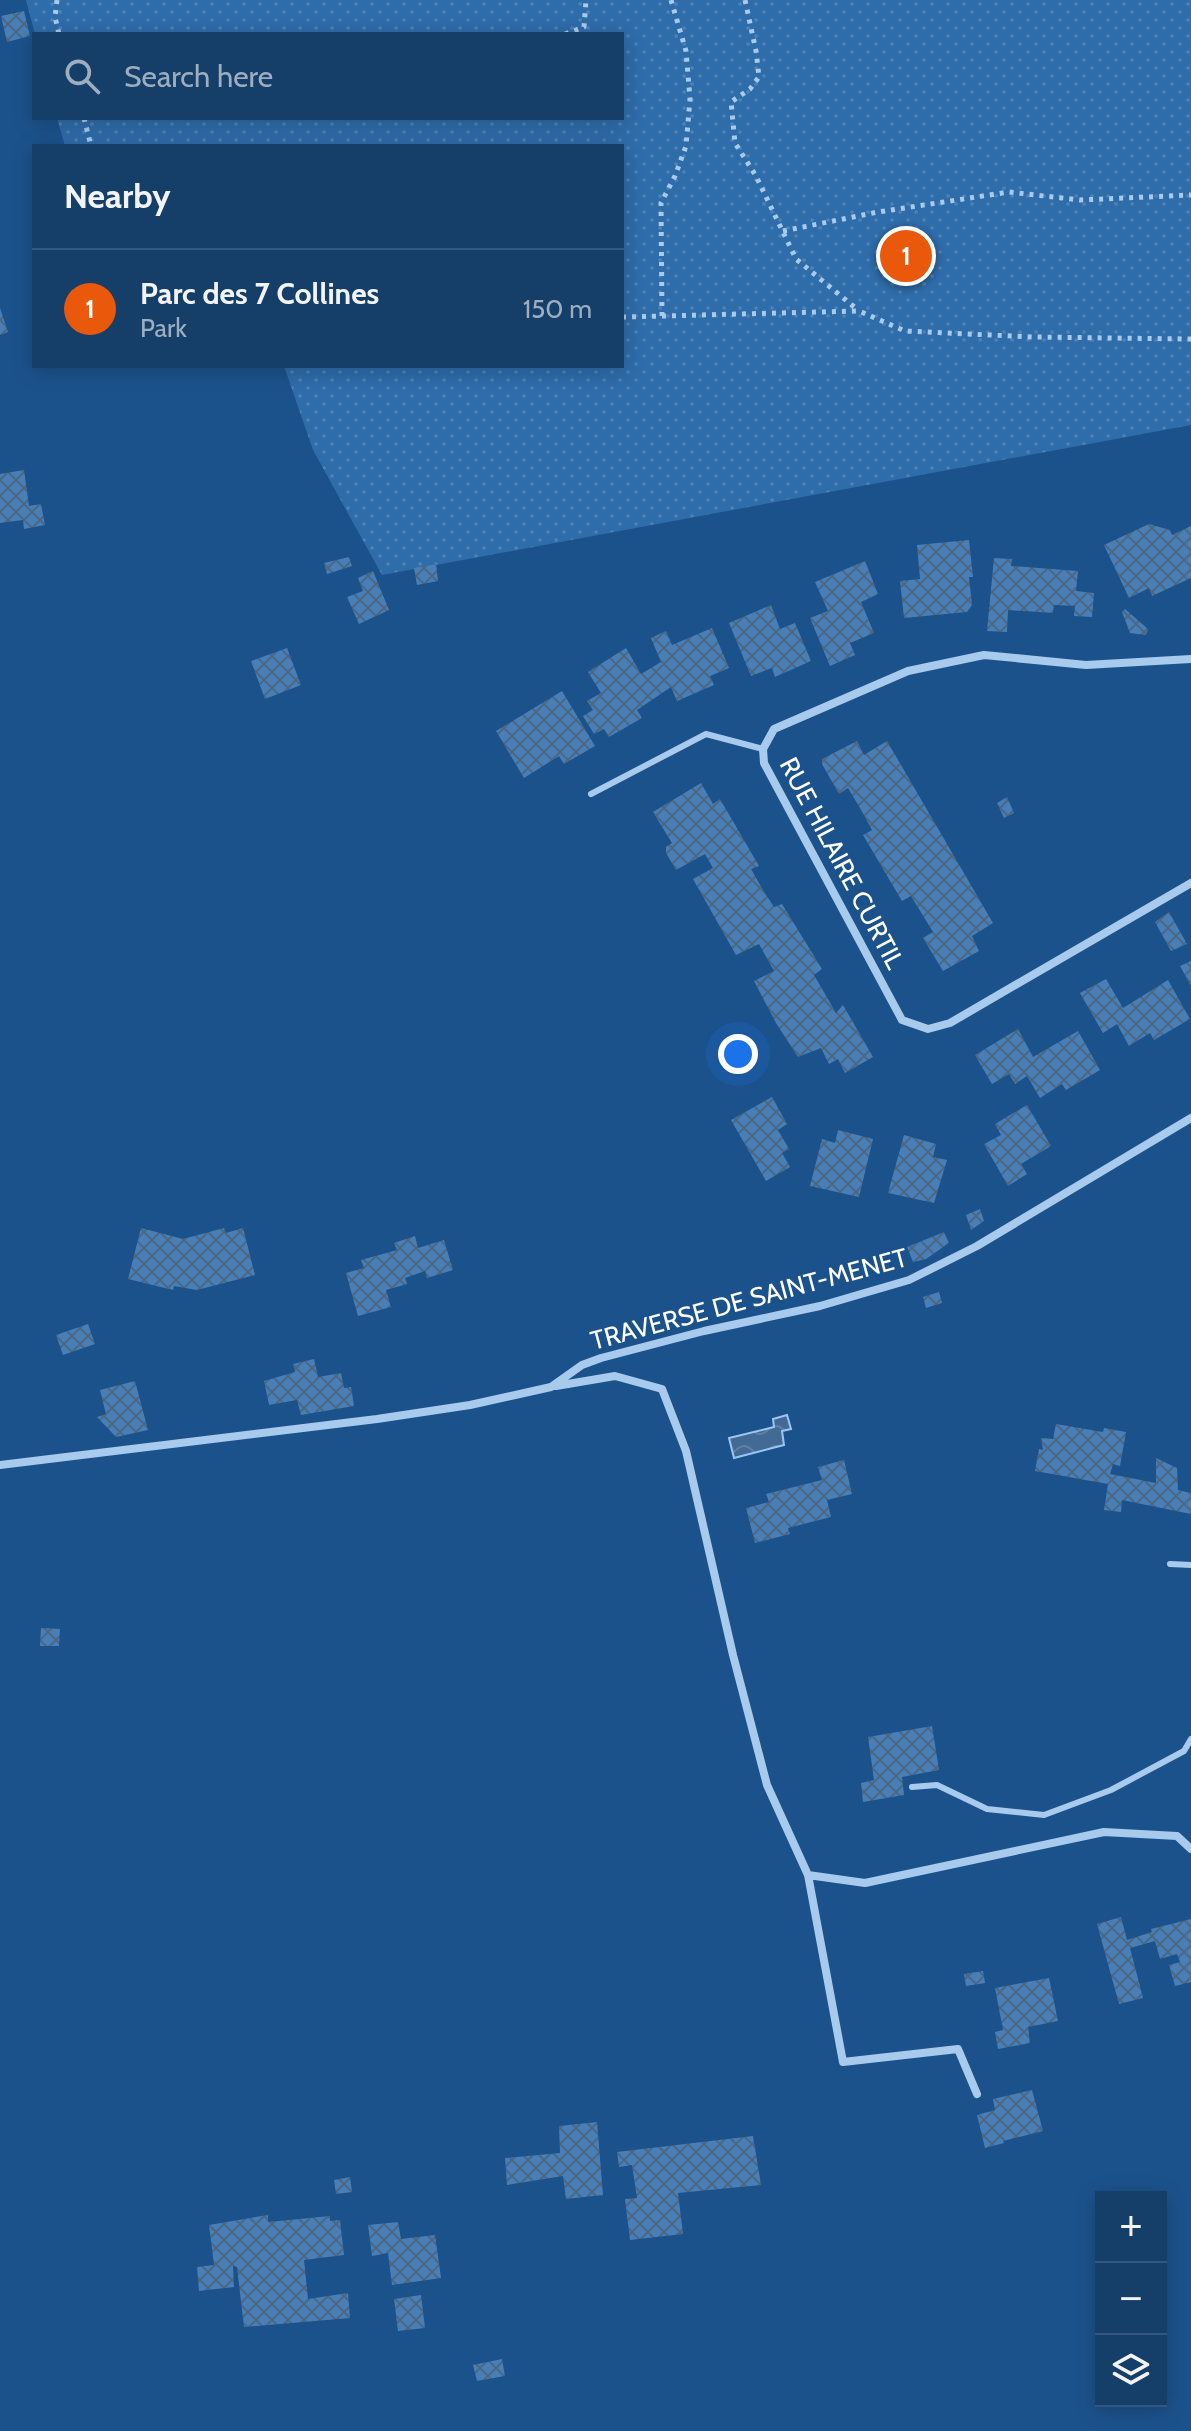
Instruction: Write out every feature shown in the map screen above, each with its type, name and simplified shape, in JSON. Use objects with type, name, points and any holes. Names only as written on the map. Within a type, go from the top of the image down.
[{"type":"street","name":"RUE HILAIRE CURTIL","points":[[1191,659],[1086,665],[984,655],[908,671],[774,729],[763,749],[764,763],[902,1020],[928,1029],[950,1023],[1191,883]]},
{"type":"street","name":"TRAVERSE DE SAINT-MENET","points":[[0,1465],[377,1419],[470,1405],[551,1387],[582,1365],[601,1358],[704,1331],[820,1306],[909,1280],[977,1246],[1191,1118]]},
{"type":"street","points":[[551,1387],[615,1376],[662,1389],[686,1451],[733,1655],[767,1785],[808,1875],[843,2062],[958,2049],[977,2094]]},
{"type":"street","points":[[808,1875],[865,1883],[1104,1832],[1177,1836],[1191,1849]]},
{"type":"lane","points":[[591,794],[706,734],[763,749]]},
{"type":"lane","points":[[1170,1564],[1191,1565]]},
{"type":"lane","points":[[912,1787],[937,1785],[987,1809],[1044,1815],[1123,1784],[1184,1751],[1191,1739]]},
{"type":"path","points":[[57,0],[55,17],[59,32]]},
{"type":"path","points":[[570,32],[584,27],[586,0]]},
{"type":"path","points":[[662,316],[661,203],[686,146],[690,99],[686,51],[671,0]]},
{"type":"path","points":[[745,0],[759,77],[750,89],[731,102],[735,143],[756,176],[796,259],[859,311],[905,331],[1032,337],[1191,339]]},
{"type":"path","points":[[84,120],[90,144]]},
{"type":"path","points":[[783,231],[878,212],[1009,192],[1080,200],[1191,195]]},
{"type":"path","points":[[624,317],[859,311]]},
{"type":"shaded area","points":[[26,0],[1191,0],[1191,425],[382,575],[313,450],[285,368],[624,368],[624,144],[64,144],[58,120],[624,120],[624,32],[34,32]]},
{"type":"water","points":[[787,1415],[791,1429],[782,1431],[784,1445],[734,1458],[729,1438],[774,1427],[773,1419]]},
{"type":"building","points":[[24,11],[30,36],[7,42],[1,16]]},
{"type":"building","points":[[0,308],[8,332],[0,335]]},
{"type":"building","points":[[24,470],[29,506],[41,504],[45,525],[24,529],[23,520],[0,523],[0,474]]},
{"type":"building","points":[[1149,524],[1170,530],[1172,535],[1191,526],[1191,578],[1152,596],[1149,588],[1129,598],[1104,545]]},
{"type":"building","points":[[969,540],[973,577],[969,577],[972,605],[967,612],[904,618],[900,581],[920,579],[917,545]]},
{"type":"building","points":[[349,557],[352,566],[327,574],[324,563]]},
{"type":"building","points":[[994,558],[1012,559],[1011,566],[1078,571],[1076,591],[1094,593],[1092,617],[1074,616],[1075,606],[1054,605],[1053,613],[1008,610],[1007,632],[987,631]]},
{"type":"building","points":[[865,561],[878,594],[861,602],[874,633],[850,643],[855,655],[830,666],[810,618],[828,611],[815,582]]},
{"type":"building","points":[[436,564],[438,581],[417,585],[414,568]]},
{"type":"building","points":[[373,571],[389,610],[359,624],[347,597],[363,591],[358,578]]},
{"type":"building","points":[[771,605],[780,629],[795,623],[811,661],[775,677],[772,668],[751,676],[729,623]]},
{"type":"building","points":[[1125,609],[1148,629],[1146,635],[1130,633],[1122,612]]},
{"type":"building","points":[[712,628],[729,668],[710,676],[714,685],[677,701],[671,687],[637,710],[642,718],[609,737],[604,729],[594,734],[583,716],[593,710],[587,701],[601,693],[588,672],[626,648],[641,674],[661,662],[651,638],[666,631],[672,645]]},
{"type":"building","points":[[287,648],[301,685],[265,699],[251,661]]},
{"type":"building","points":[[562,691],[595,746],[564,764],[559,756],[524,778],[496,731]]},
{"type":"building","points":[[857,741],[864,755],[887,741],[993,923],[972,936],[979,951],[943,971],[923,938],[933,932],[911,896],[902,901],[863,835],[872,830],[860,808],[848,788],[839,794],[822,764],[822,759]]},
{"type":"building","points":[[701,783],[713,804],[720,799],[759,866],[751,869],[763,890],[774,907],[782,904],[822,969],[814,975],[836,1013],[843,1005],[873,1057],[845,1073],[838,1059],[829,1064],[821,1048],[798,1057],[776,1023],[754,981],[774,971],[759,944],[736,955],[693,879],[713,868],[705,854],[676,870],[666,853],[666,847],[672,843],[653,812]]},
{"type":"building","points":[[1007,797],[1014,813],[1004,818],[997,803]]},
{"type":"building","points":[[1169,912],[1187,944],[1171,951],[1155,922]]},
{"type":"building","points":[[1191,961],[1191,986],[1180,966]]},
{"type":"building","points":[[1106,979],[1123,1008],[1168,980],[1190,1019],[1154,1040],[1150,1033],[1129,1046],[1117,1024],[1103,1033],[1080,993]]},
{"type":"building","points":[[1018,1029],[1033,1057],[1078,1031],[1100,1070],[1066,1090],[1062,1084],[1040,1098],[1027,1076],[1015,1084],[1009,1074],[992,1084],[975,1055]]},
{"type":"building","points":[[772,1097],[787,1124],[778,1130],[789,1149],[782,1153],[790,1167],[766,1181],[731,1120]]},
{"type":"building","points":[[1027,1105],[1051,1146],[1021,1164],[1027,1174],[1008,1186],[984,1144],[1001,1135],[995,1124]]},
{"type":"building","points":[[838,1130],[873,1139],[859,1197],[810,1186],[822,1139],[835,1143]]},
{"type":"building","points":[[904,1135],[936,1144],[933,1157],[947,1160],[934,1203],[888,1193]]},
{"type":"building","points":[[980,1209],[984,1221],[971,1230],[966,1215]]},
{"type":"building","points":[[141,1228],[183,1239],[224,1228],[226,1233],[243,1228],[255,1275],[197,1290],[174,1286],[173,1290],[128,1279]]},
{"type":"building","points":[[944,1232],[949,1243],[926,1259],[913,1262],[907,1247]]},
{"type":"building","points":[[415,1236],[418,1248],[444,1240],[453,1270],[427,1278],[425,1271],[405,1278],[407,1284],[386,1290],[391,1307],[358,1316],[346,1273],[364,1268],[361,1260],[397,1250],[394,1243]]},
{"type":"building","points":[[939,1292],[942,1303],[926,1308],[923,1297]]},
{"type":"building","points":[[88,1324],[95,1344],[63,1355],[56,1335]]},
{"type":"building","points":[[314,1359],[318,1377],[341,1373],[344,1388],[351,1387],[354,1406],[301,1415],[297,1400],[269,1405],[264,1381],[295,1372],[293,1364]]},
{"type":"building","points":[[135,1381],[148,1430],[116,1437],[97,1417],[106,1414],[100,1390]]},
{"type":"building","points":[[1056,1424],[1103,1432],[1104,1428],[1126,1432],[1120,1466],[1113,1464],[1110,1474],[1156,1483],[1156,1458],[1177,1468],[1178,1490],[1191,1493],[1191,1514],[1122,1500],[1121,1512],[1104,1510],[1108,1484],[1035,1471],[1039,1449],[1043,1450],[1041,1438],[1053,1439]]},
{"type":"building","points":[[844,1460],[852,1494],[827,1500],[831,1517],[788,1528],[790,1534],[755,1543],[746,1508],[769,1502],[766,1494],[822,1480],[818,1467]]},
{"type":"building","points":[[41,1628],[60,1629],[59,1646],[40,1646]]},
{"type":"building","points":[[932,1726],[939,1770],[902,1777],[904,1795],[863,1802],[861,1783],[874,1780],[868,1737]]},
{"type":"building","points":[[1121,1917],[1127,1940],[1152,1932],[1151,1929],[1191,1919],[1191,1982],[1175,1986],[1169,1965],[1180,1962],[1177,1954],[1160,1959],[1155,1941],[1130,1948],[1143,1998],[1119,2004],[1097,1924]]},
{"type":"building","points":[[983,1971],[985,1983],[966,1986],[964,1974]]},
{"type":"building","points":[[1049,1978],[1058,2021],[1028,2027],[1030,2043],[998,2049],[995,2032],[1003,2030],[995,1988]]},
{"type":"building","points":[[1032,2090],[1043,2131],[985,2148],[977,2115],[995,2110],[993,2099]]},
{"type":"building","points":[[597,2122],[603,2195],[566,2199],[563,2176],[507,2185],[505,2158],[560,2153],[559,2126]]},
{"type":"building","points":[[753,2136],[761,2185],[678,2193],[683,2234],[630,2240],[625,2199],[637,2198],[632,2165],[619,2167],[617,2152]]},
{"type":"building","points":[[350,2177],[352,2192],[336,2194],[334,2180]]},
{"type":"building","points":[[268,2215],[268,2222],[330,2216],[330,2221],[340,2220],[344,2255],[304,2260],[308,2299],[348,2293],[350,2318],[244,2327],[237,2267],[233,2266],[234,2287],[199,2291],[197,2267],[214,2265],[209,2225]]},
{"type":"building","points":[[398,2222],[401,2239],[435,2235],[441,2278],[392,2285],[388,2253],[372,2256],[368,2225]]},
{"type":"building","points":[[421,2295],[425,2328],[398,2331],[394,2299]]},
{"type":"building","points":[[502,2359],[505,2376],[477,2381],[473,2365]]},
{"type":"place","name":"Parc des 7 Collines","points":[[906,256]]}]
